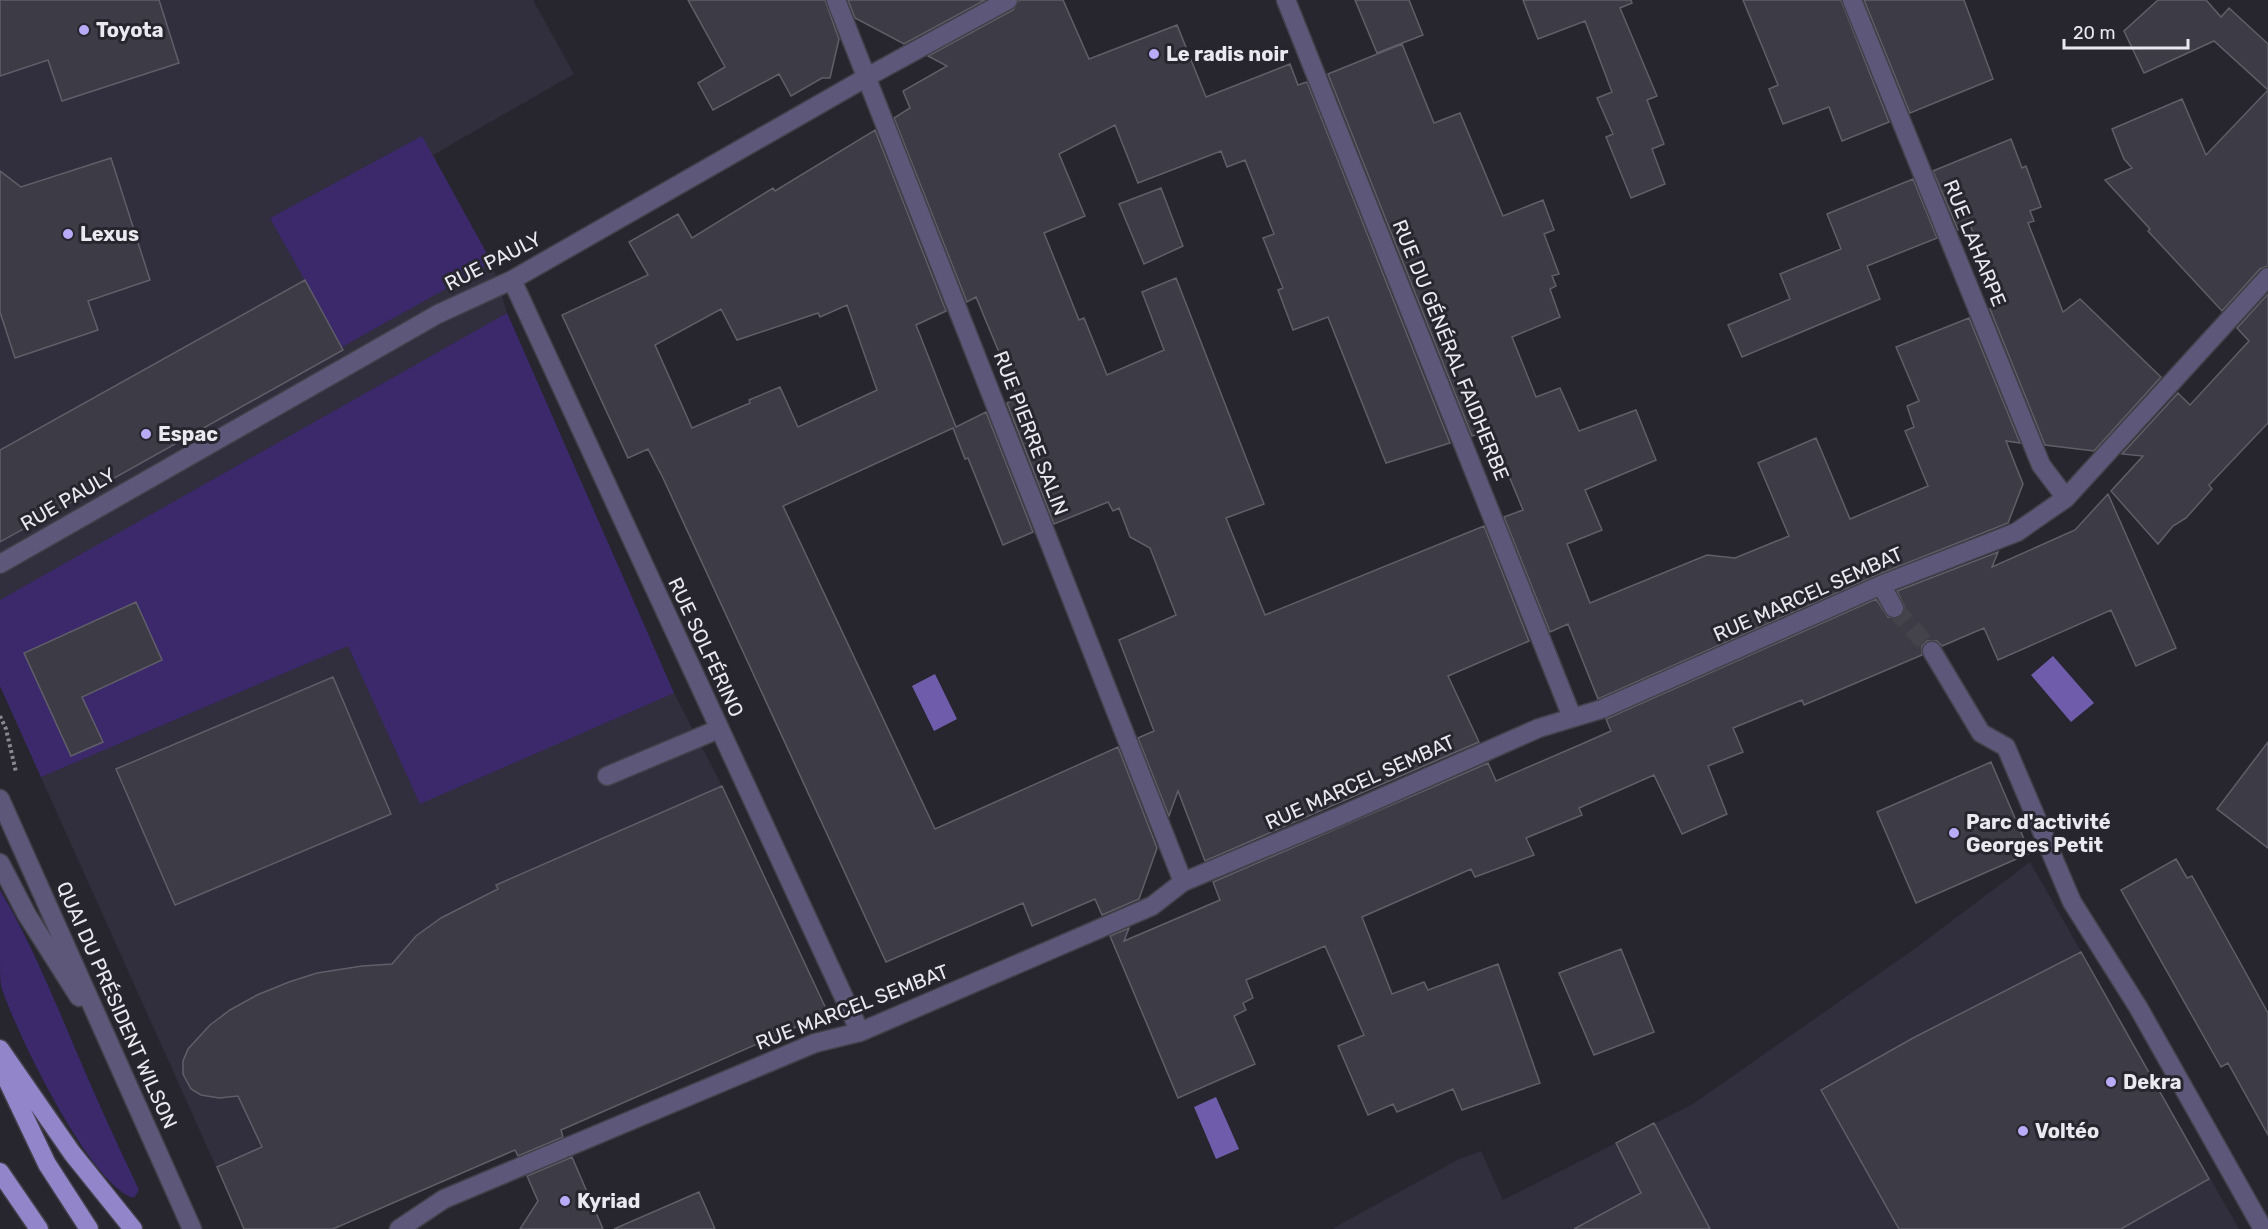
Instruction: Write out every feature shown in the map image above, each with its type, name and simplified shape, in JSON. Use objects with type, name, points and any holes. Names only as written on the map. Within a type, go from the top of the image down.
[{"type":"main road","points":[[0,1049],[72,1153],[133,1229]]},
{"type":"main road","points":[[0,1065],[47,1164],[89,1229]]},
{"type":"main road","points":[[0,1172],[39,1229]]},
{"type":"street","name":"RUE PIERRE SALIN","points":[[836,0],[1183,882]]},
{"type":"street","name":"RUE PAULY","points":[[0,564],[438,314],[512,280],[867,77],[1008,0]]},
{"type":"street","name":"RUE DU GÉNÉRAL FAIDHERBE","points":[[1286,0],[1572,717]]},
{"type":"street","name":"RUE LAHARPE","points":[[1852,0],[2041,465],[2066,498]]},
{"type":"street","name":"RUE MARCEL SEMBAT","points":[[399,1229],[444,1199],[815,1043],[860,1032],[1152,906],[1183,882],[1539,728],[1602,709],[1881,585],[2017,532],[2066,498],[2268,276]]},
{"type":"street","name":"RUE SOLFÉRINO","points":[[512,280],[860,1032]]},
{"type":"street","points":[[1881,585],[1894,608]]},
{"type":"street","points":[[1932,651],[1981,733],[2006,747],[2072,902],[2138,1007],[2263,1229]]},
{"type":"street","points":[[607,776],[719,729]]},
{"type":"street","name":"QUAI DU PRÉSIDENT WILSON","points":[[0,799],[192,1229]]},
{"type":"street","points":[[0,863],[27,915],[110,1047]]},
{"type":"shaded area","points":[[0,0],[533,0],[574,74],[433,155],[492,263],[507,313],[674,693],[722,786],[785,921],[333,1229],[244,1229],[0,686]]},
{"type":"shaded area","points":[[422,136],[492,263],[342,347],[270,218]]},
{"type":"shaded area","points":[[507,313],[674,693],[420,804],[348,646],[41,777],[0,686],[0,600]]},
{"type":"shaded area","points":[[2053,656],[2094,703],[2071,722],[2031,675]]},
{"type":"shaded area","points":[[935,674],[957,719],[934,731],[912,686]]},
{"type":"shaded area","points":[[2030,862],[2239,1229],[1332,1229],[1459,1159],[1481,1151],[1503,1200],[1693,1104],[1917,947]]},
{"type":"shaded area","points":[[0,890],[37,960],[101,1109],[139,1190],[134,1198],[116,1187],[76,1137],[56,1104],[9,1007],[1,986]]},
{"type":"shaded area","points":[[1216,1097],[1239,1149],[1216,1159],[1194,1107]]},
{"type":"building","name":"Toyota","points":[[0,0],[159,0],[179,63],[62,101],[48,60],[0,76]]},
{"type":"building","points":[[688,0],[825,0],[839,39],[830,78],[822,78],[791,96],[779,74],[713,110],[698,83],[725,67]]},
{"type":"building","points":[[848,0],[985,0],[904,44],[855,18]]},
{"type":"building","points":[[1019,0],[1063,0],[1089,59],[1177,25],[1206,97],[1290,64],[1298,85],[1307,82],[1450,443],[1386,463],[1328,317],[1293,330],[1278,290],[1283,288],[1263,238],[1274,234],[1245,160],[1227,167],[1221,151],[1138,183],[1115,125],[1059,154],[1085,216],[1044,233],[1079,320],[1084,318],[1107,375],[1164,350],[1142,292],[1176,278],[1264,504],[1226,518],[1265,615],[1484,526],[1529,641],[1448,676],[1479,742],[1205,861],[1178,791],[1169,816],[1138,738],[1154,731],[1119,640],[1176,615],[1150,548],[1130,537],[1119,508],[1113,511],[1108,502],[1054,524],[1007,403],[1018,398],[976,297],[967,302],[894,118],[910,108],[903,91],[947,66],[928,56],[1013,10]]},
{"type":"building","points":[[1355,0],[1409,0],[1423,35],[1377,53]]},
{"type":"building","points":[[1523,0],[1631,0],[1632,3],[1620,8],[1657,96],[1647,100],[1664,144],[1652,149],[1665,184],[1631,198],[1606,137],[1613,134],[1597,98],[1612,92],[1585,21],[1538,39]]},
{"type":"building","points":[[1743,0],[1841,0],[1889,122],[1842,141],[1829,107],[1783,124],[1769,89],[1778,85]]},
{"type":"building","points":[[1864,0],[1964,0],[1993,79],[1910,113]]},
{"type":"building","points":[[2158,0],[2206,0],[2221,17],[2229,8],[2268,44],[2268,90],[2214,41],[2144,73],[2124,31]]},
{"type":"building","points":[[1402,44],[1434,123],[1460,113],[1503,216],[1543,200],[1554,230],[1544,234],[1559,274],[1552,276],[1556,286],[1550,289],[1560,317],[1512,337],[1536,397],[1560,388],[1579,431],[1636,410],[1656,460],[1585,490],[1602,530],[1567,544],[1590,603],[1707,555],[1735,558],[1789,536],[1758,463],[1816,438],[1850,519],[1928,486],[1905,431],[1914,427],[1907,406],[1919,401],[1896,347],[1969,318],[2020,443],[2006,441],[2023,484],[2008,523],[1877,575],[1598,699],[1568,624],[1550,632],[1504,517],[1523,510],[1490,430],[1472,436],[1328,74]]},
{"type":"building","points":[[2268,90],[2268,266],[2260,269],[2222,311],[2148,231],[2150,229],[2105,180],[2132,168],[2124,159],[2112,129],[2182,99],[2206,155]]},
{"type":"building","points":[[875,130],[946,311],[916,325],[956,427],[986,412],[1033,532],[1003,545],[968,458],[965,459],[953,428],[783,506],[935,829],[1118,747],[1157,848],[1139,899],[1102,915],[1095,899],[1032,926],[1023,903],[886,962],[663,478],[648,449],[628,458],[562,315],[648,275],[629,242],[678,214],[692,238],[773,188],[775,191]],"holes":[[[847,305],[877,390],[798,427],[780,387],[749,400],[750,403],[692,428],[655,345],[721,309],[737,340],[818,313],[820,317]]]},
{"type":"building","points":[[2011,139],[2022,168],[2026,166],[2041,207],[2030,211],[2034,221],[2028,223],[2063,312],[2080,299],[2161,377],[2094,451],[2045,445],[1990,309],[2002,304],[1970,225],[1958,230],[1933,171]]},
{"type":"building","name":"Lexus","points":[[111,158],[150,280],[88,301],[98,330],[15,358],[0,312],[0,171],[21,187]]},
{"type":"building","points":[[1913,179],[1937,238],[1867,266],[1880,299],[1742,357],[1728,325],[1790,299],[1780,274],[1841,249],[1827,214]]},
{"type":"building","points":[[1161,188],[1183,246],[1144,264],[1119,204]]},
{"type":"building","points":[[305,280],[343,350],[0,542],[0,450]]},
{"type":"building","points":[[2268,294],[2268,423],[2209,485],[2212,489],[2186,518],[2173,526],[2158,544],[2111,491],[2143,456],[2122,454],[2178,393],[2190,405],[2249,341],[2237,328]]},
{"type":"building","points":[[2108,494],[2176,648],[2136,666],[2111,610],[1998,660],[1984,628],[1942,646],[1937,641],[1927,641],[1922,646],[1922,655],[1804,705],[1802,700],[1733,728],[1743,752],[1708,766],[1727,814],[1682,834],[1654,775],[1579,808],[1582,815],[1526,838],[1534,855],[1475,877],[1471,869],[1362,917],[1392,994],[1424,982],[1428,990],[1498,964],[1540,1083],[1462,1110],[1453,1089],[1397,1112],[1393,1104],[1368,1115],[1338,1046],[1364,1035],[1325,946],[1246,980],[1253,998],[1243,1003],[1246,1010],[1234,1016],[1255,1064],[1178,1098],[1110,936],[1129,928],[1124,941],[1220,900],[1213,882],[1488,763],[1496,781],[1584,743],[1611,731],[1606,719],[1876,599],[1888,617],[1899,618],[1905,608],[1897,591],[1998,552],[1992,567],[2075,530]]},
{"type":"building","points":[[136,602],[162,660],[82,697],[103,742],[71,756],[24,653]]},
{"type":"building","points":[[333,677],[391,814],[175,905],[116,769]]},
{"type":"building","points":[[2268,742],[2268,848],[2217,809]]},
{"type":"building","name":"Parc d'activité Georges Petit","points":[[1991,762],[2030,853],[1916,903],[1877,812]]},
{"type":"building","points":[[722,786],[828,1013],[561,1130],[563,1137],[518,1156],[515,1150],[333,1229],[244,1229],[217,1167],[262,1147],[238,1096],[219,1098],[201,1095],[191,1089],[183,1074],[183,1061],[188,1049],[210,1025],[230,1010],[257,995],[289,982],[317,973],[392,964],[416,936],[441,918],[498,889],[496,885]]},
{"type":"building","points":[[2176,859],[2187,878],[2192,876],[2268,1013],[2268,1135],[2228,1063],[2221,1067],[2121,890]]},
{"type":"building","points":[[1621,949],[1654,1032],[1594,1055],[1559,973]]},
{"type":"building","points":[[2081,952],[2209,1179],[2121,1229],[1899,1229],[1821,1090],[1913,1038]]},
{"type":"building","points":[[1654,1123],[1710,1229],[1574,1229],[1641,1193],[1616,1143]]},
{"type":"building","points":[[572,1157],[603,1229],[520,1229],[538,1201],[527,1176]]},
{"type":"building","name":"Kyriad","points":[[699,1192],[715,1229],[614,1229]]},
{"type":"tunnel","points":[[1894,608],[1932,651]]},
{"type":"place","name":"Toyota","points":[[84,30]]},
{"type":"place","name":"Le radis noir","points":[[1154,54]]},
{"type":"place","name":"Lexus","points":[[68,234]]},
{"type":"place","name":"Espac","points":[[146,434]]},
{"type":"place","name":"Parc d'activité Georges Petit","points":[[1954,833]]},
{"type":"place","name":"Dekra","points":[[2111,1082]]},
{"type":"place","name":"Voltéo","points":[[2023,1131]]},
{"type":"place","name":"Kyriad","points":[[565,1201]]}]
